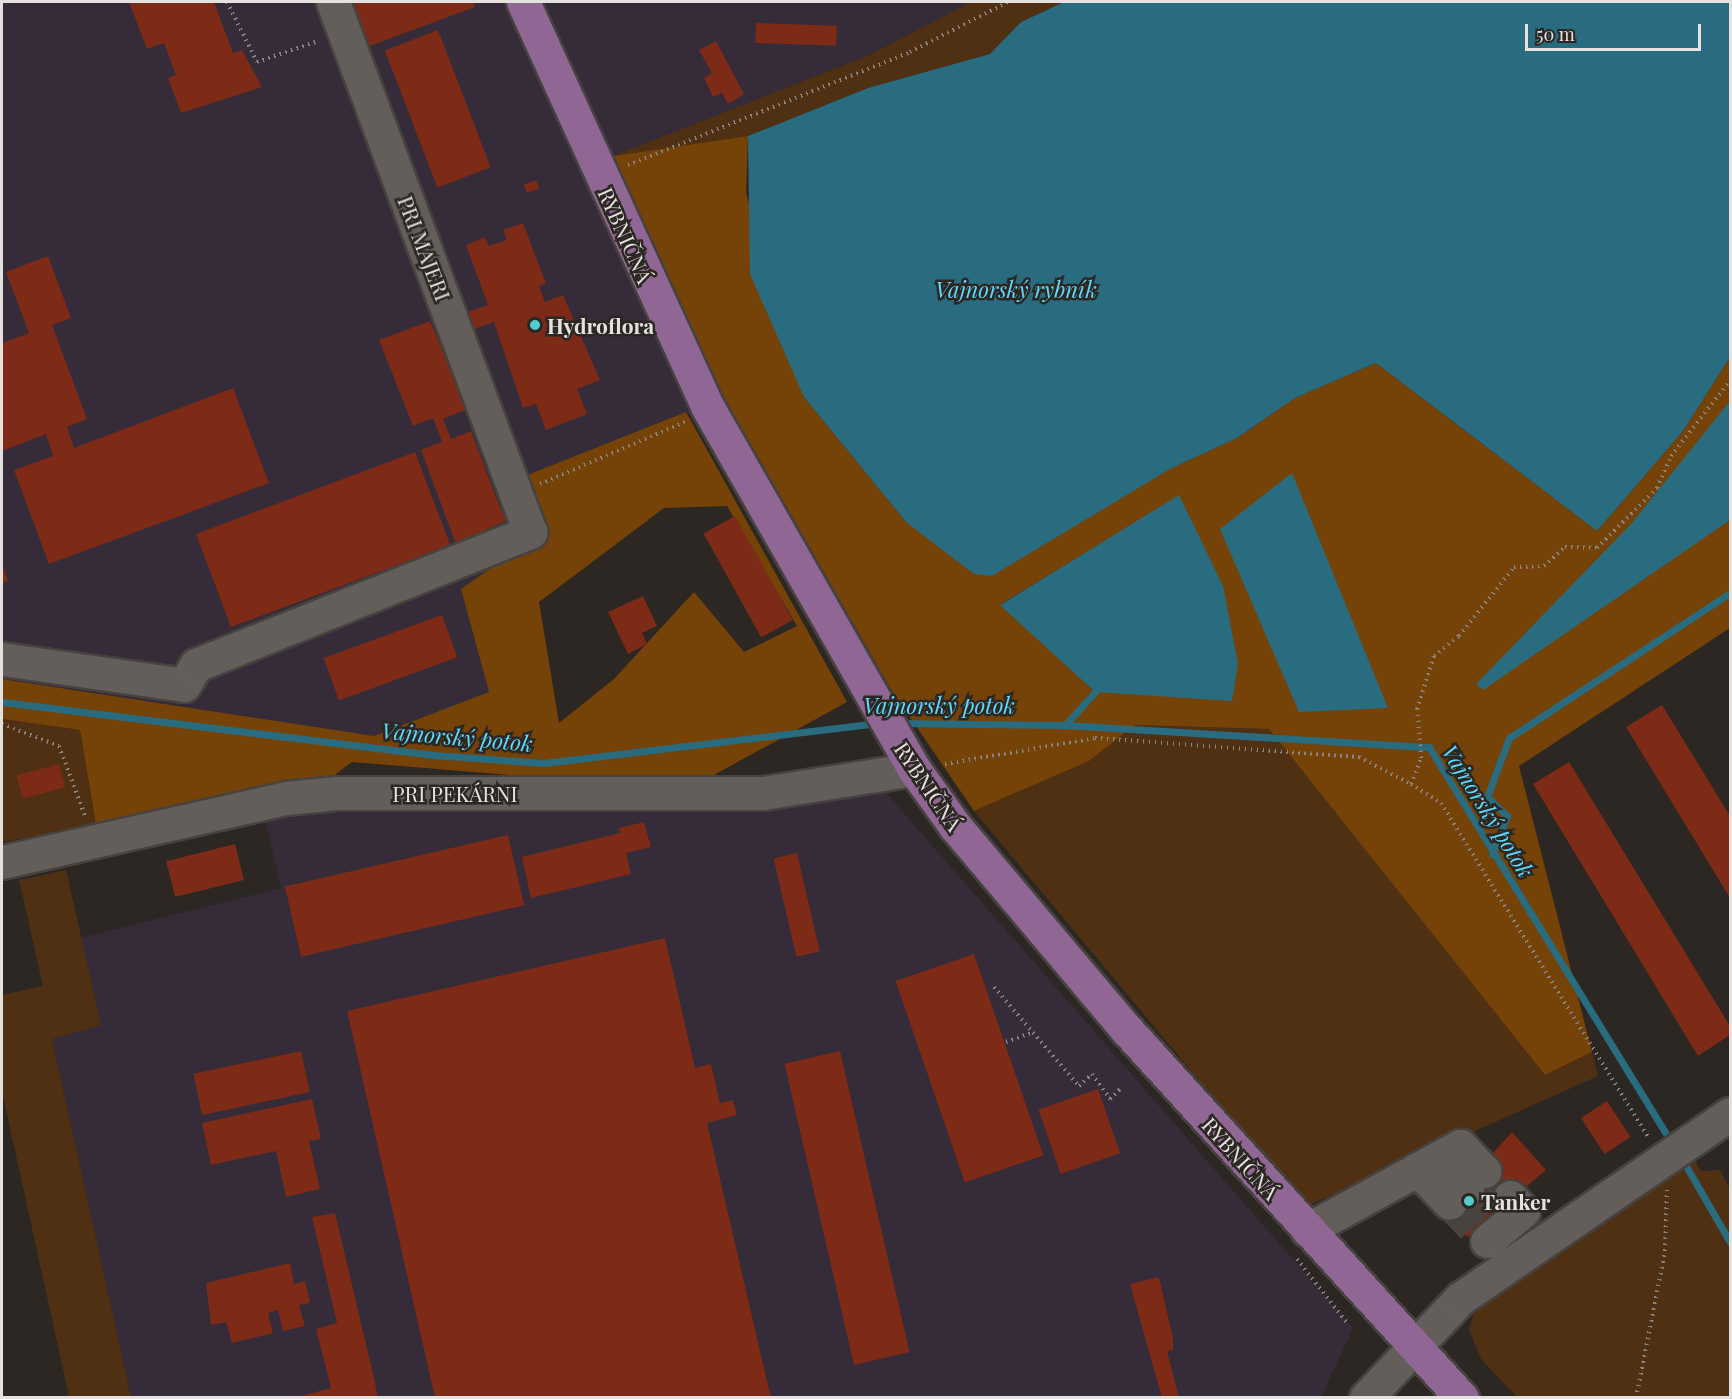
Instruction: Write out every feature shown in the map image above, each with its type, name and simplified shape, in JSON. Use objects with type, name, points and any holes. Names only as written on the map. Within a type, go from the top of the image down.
[{"type":"main road","name":"RYBNIČNÁ","points":[[523,2],[599,177],[707,406],[915,769],[1006,889],[1307,1230],[1462,1398]]},
{"type":"street","name":"PRI MAJERI","points":[[2,658],[184,685],[196,665],[530,532],[333,2]]},
{"type":"street","name":"PRI PEKÁRNI","points":[[2,862],[286,798],[336,793],[763,793],[915,769]]},
{"type":"street","points":[[1366,1398],[1461,1298],[1665,1149],[1731,1114]]},
{"type":"street","points":[[1307,1230],[1428,1164],[1461,1146],[1467,1187],[1428,1164]]},
{"type":"street","points":[[1493,1276],[1494,1221]]},
{"type":"path","points":[[227,2],[257,62],[344,32]]},
{"type":"path","points":[[599,177],[910,52],[1008,2]]},
{"type":"path","points":[[1411,784],[1421,758],[1417,709],[1434,656],[1459,636],[1514,567],[1544,566],[1565,547],[1597,548],[1657,488],[1671,456],[1731,381]]},
{"type":"path","points":[[516,494],[691,420]]},
{"type":"path","points":[[2,724],[59,746],[69,761],[92,842]]},
{"type":"path","points":[[915,769],[1095,738],[1359,757],[1411,784],[1441,803],[1665,1149],[1665,1251],[1636,1398]]},
{"type":"path","points":[[994,987],[1079,1086],[1092,1074],[1110,1099],[1122,1087]]},
{"type":"path","points":[[1006,1042],[1033,1032]]},
{"type":"shaded area","points":[[2,2],[523,2],[707,406],[525,476],[544,531],[461,589],[489,692],[374,736],[2,679]]},
{"type":"shaded area","points":[[545,2],[971,2],[867,56],[613,156]]},
{"type":"shaded area","points":[[971,2],[1064,2],[1021,22],[990,54],[868,88],[748,136],[613,156],[867,56]]},
{"type":"shaded area","points":[[748,136],[746,193],[804,397],[906,522],[1170,469],[1237,438],[1295,398],[1376,363],[1597,531],[1683,431],[1730,357],[1730,628],[1519,766],[1592,1052],[1545,1075],[1269,729],[1135,725],[1089,761],[974,811],[892,691],[722,394],[626,202],[613,156]],"holes":[[[1095,547],[1147,692],[1095,692],[1001,604]]]},
{"type":"shaded area","points":[[686,412],[847,702],[703,781],[617,784],[352,762],[320,786],[96,825],[80,730],[2,719],[2,679],[374,736],[489,692],[461,589],[544,531],[525,476]],"holes":[[[727,506],[797,626],[744,652],[694,592],[614,679],[559,723],[539,602],[664,508]]]},
{"type":"shaded area","points":[[2,719],[80,730],[96,825],[2,842]]},
{"type":"shaded area","points":[[1135,725],[1269,729],[1545,1075],[1592,1052],[1598,1076],[1305,1207],[974,811],[1089,761]]},
{"type":"shaded area","points":[[882,788],[1353,1328],[1321,1397],[131,1397],[52,1038],[101,1025],[80,938],[281,888],[263,810]]},
{"type":"shaded area","points":[[66,870],[101,1025],[52,1039],[131,1397],[69,1397],[2,1091],[2,995],[43,986],[19,880]]},
{"type":"shaded area","points":[[1689,1149],[1701,1171],[1720,1170],[1730,1189],[1730,1397],[1517,1397],[1481,1359],[1469,1330],[1477,1302]]},
{"type":"water","name":"Vajnorský rybník","points":[[1064,2],[1730,2],[1730,357],[1683,431],[1597,531],[1376,363],[1295,398],[1237,438],[1170,469],[992,576],[974,574],[906,522],[804,397],[750,274],[748,136],[868,88],[990,54],[1021,22]]},
{"type":"water","points":[[1730,401],[1730,520],[1483,690],[1476,684],[1631,524]]},
{"type":"water","points":[[1292,473],[1388,708],[1299,712],[1220,529]]},
{"type":"water","points":[[1179,495],[1223,586],[1238,664],[1232,701],[1095,692],[1000,605]]},
{"type":"building","points":[[129,2],[214,2],[233,53],[242,50],[262,87],[181,113],[168,78],[176,75],[164,43],[147,49]]},
{"type":"building","points":[[350,2],[473,2],[475,7],[367,47]]},
{"type":"building","points":[[756,23],[837,26],[836,46],[755,43]]},
{"type":"building","points":[[438,30],[491,167],[437,188],[385,50]]},
{"type":"building","points":[[716,41],[744,94],[728,104],[722,93],[713,97],[704,78],[712,73],[699,50]]},
{"type":"building","points":[[536,180],[539,188],[527,193],[524,185]]},
{"type":"building","name":"Hydroflora","points":[[523,223],[546,283],[539,286],[545,302],[563,295],[600,380],[577,389],[587,414],[546,430],[536,404],[523,408],[494,322],[474,329],[468,312],[488,305],[466,245],[485,237],[489,246],[507,240],[503,230]]},
{"type":"building","points":[[48,256],[71,318],[52,325],[87,419],[67,427],[74,448],[233,388],[269,483],[49,564],[14,470],[53,456],[46,434],[2,451],[2,343],[29,333],[6,272]]},
{"type":"building","points":[[430,321],[468,409],[443,419],[451,439],[471,431],[502,513],[509,519],[456,544],[421,450],[442,442],[433,418],[413,426],[379,340]]},
{"type":"building","points":[[415,452],[453,552],[441,556],[438,550],[231,627],[196,534]]},
{"type":"building","points":[[735,516],[793,620],[761,638],[704,533]]},
{"type":"building","points":[[2,565],[8,581],[2,583]]},
{"type":"building","points":[[643,596],[657,626],[642,633],[647,644],[628,654],[608,612]]},
{"type":"building","points":[[442,615],[457,657],[339,700],[324,658]]},
{"type":"building","points":[[1662,705],[1730,816],[1730,898],[1626,727]]},
{"type":"building","points":[[1569,762],[1730,1026],[1730,1035],[1698,1056],[1533,784]]},
{"type":"building","points":[[59,764],[65,787],[23,799],[16,775]]},
{"type":"building","points":[[644,822],[651,847],[626,853],[631,874],[531,898],[522,857],[620,833],[619,828]]},
{"type":"building","points":[[508,835],[524,905],[301,957],[285,887]]},
{"type":"building","points":[[235,844],[244,880],[175,897],[166,861]]},
{"type":"building","points":[[797,853],[820,951],[796,957],[774,858]]},
{"type":"building","points":[[665,938],[695,1068],[711,1064],[720,1103],[733,1100],[737,1115],[707,1123],[771,1398],[435,1398],[347,1011]]},
{"type":"building","points":[[974,954],[1043,1155],[965,1182],[896,981]]},
{"type":"building","points":[[301,1051],[310,1092],[202,1115],[193,1074]]},
{"type":"building","points":[[840,1051],[910,1352],[854,1365],[784,1064]]},
{"type":"building","points":[[1098,1089],[1120,1153],[1061,1174],[1038,1110]]},
{"type":"building","points":[[312,1099],[321,1139],[309,1141],[320,1189],[286,1197],[276,1151],[211,1165],[202,1123]]},
{"type":"building","points":[[1607,1101],[1630,1137],[1604,1154],[1581,1118]]},
{"type":"building","points":[[1512,1132],[1546,1170],[1467,1237],[1442,1210]]},
{"type":"building","points":[[335,1213],[378,1398],[294,1398],[331,1388],[316,1329],[337,1323],[312,1217]]},
{"type":"building","points":[[290,1263],[294,1284],[305,1281],[310,1303],[299,1305],[305,1326],[283,1331],[278,1310],[268,1313],[273,1333],[232,1343],[226,1322],[211,1325],[206,1283]]},
{"type":"building","points":[[1159,1277],[1173,1339],[1173,1350],[1167,1351],[1179,1398],[1162,1398],[1130,1284]]},
{"type":"waterway","points":[[1492,854],[1507,816],[1487,797],[1509,738],[1730,593]]},
{"type":"waterway","points":[[1065,725],[1095,692]]},
{"type":"waterway","name":"Vajnorský potok","points":[[2,702],[434,755],[544,763],[877,723]]},
{"type":"waterway","name":"Vajnorský potok","points":[[900,723],[1065,725],[1429,747],[1665,1132]]},
{"type":"waterway","name":"Vajnorský potok","points":[[1682,1159],[1730,1242]]},
{"type":"tunnel","points":[[1467,1187],[1493,1213]]},
{"type":"tunnel","points":[[1450,1203],[1475,1229]]},
{"type":"place","name":"Hydroflora","points":[[535,325]]},
{"type":"place","name":"Tanker","points":[[1469,1201]]}]
